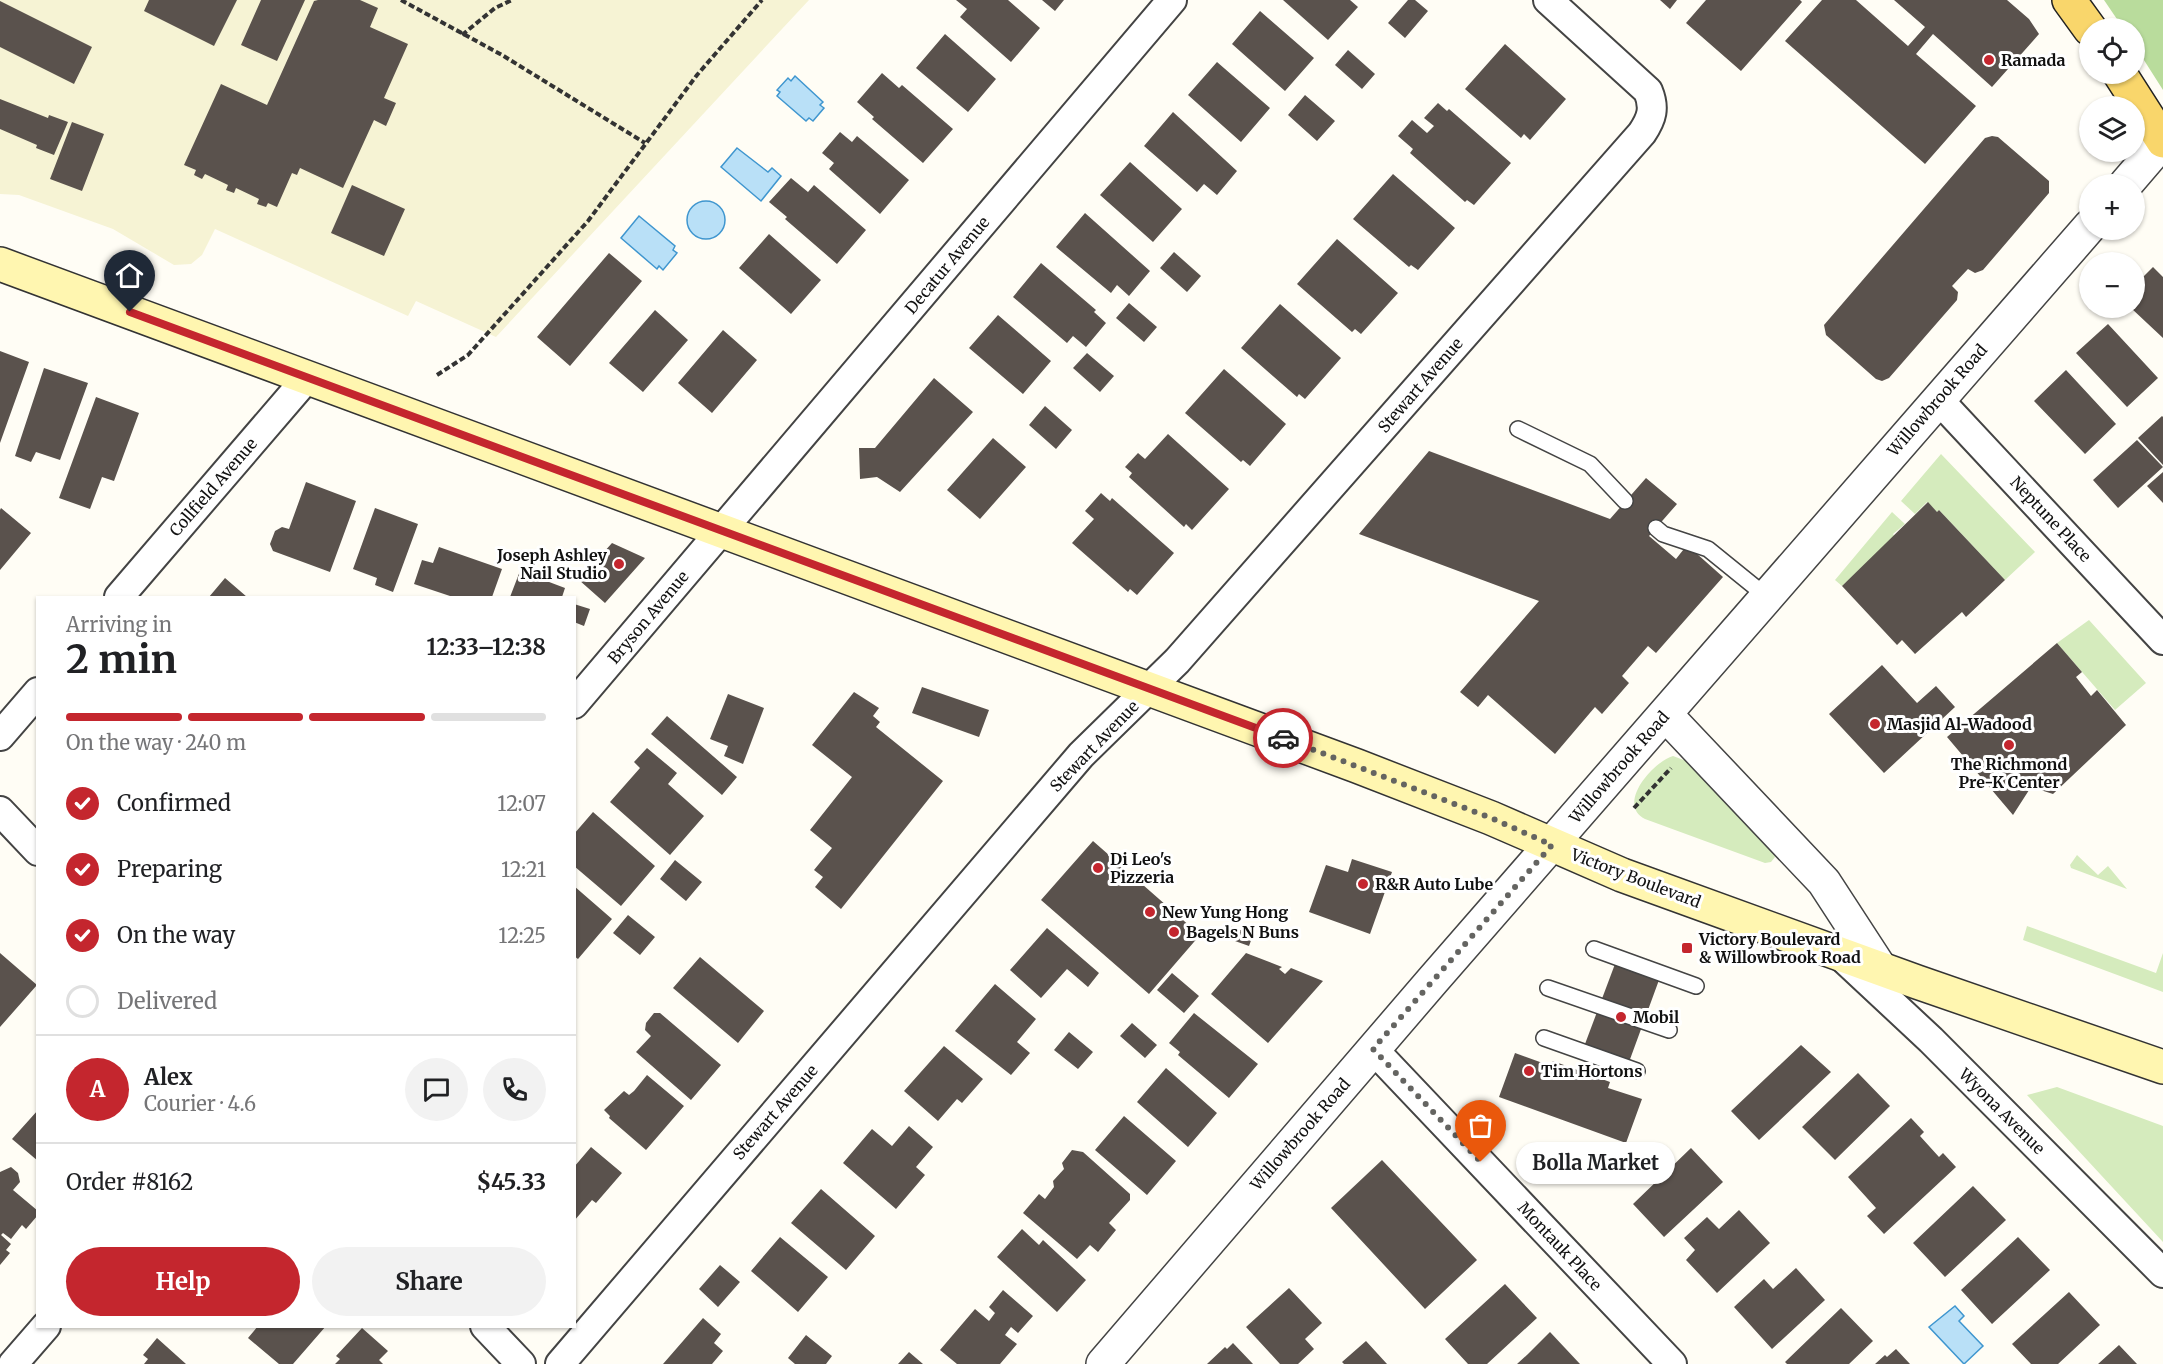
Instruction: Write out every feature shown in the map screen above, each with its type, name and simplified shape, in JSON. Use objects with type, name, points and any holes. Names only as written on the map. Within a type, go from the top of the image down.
[{"type":"main road","points":[[2069,0],[2082,18]]},
{"type":"main road","points":[[2126,84],[2163,141]]},
{"type":"main road","name":"Victory Boulevard","points":[[0,264],[1368,770],[1622,874],[1837,953],[2163,1067]]},
{"type":"street","name":"Decatur Avenue","points":[[722,530],[1172,0]]},
{"type":"street","name":"Stewart Avenue","points":[[560,1364],[1081,755],[1177,661],[1642,133],[1650,120],[1653,104],[1648,91],[1640,81],[1548,0]]},
{"type":"street","points":[[2135,174],[2163,141]]},
{"type":"street","name":"Willowbrook Road","points":[[1107,1362],[1373,1049],[2079,239]]},
{"type":"street","name":"Collfield Avenue","points":[[120,596],[307,378]]},
{"type":"street","name":"Neptune Place","points":[[1938,399],[2163,640]]},
{"type":"street","name":"Bryson Avenue","points":[[576,702],[722,530]]},
{"type":"street","points":[[0,736],[36,694]]},
{"type":"street","points":[[1665,714],[1824,882],[1880,968]]},
{"type":"street","points":[[0,811],[36,848]]},
{"type":"street","name":"Wyona Avenue","points":[[1837,953],[1931,1040],[2163,1273]]},
{"type":"street","name":"Montauk Place","points":[[1373,1049],[1672,1364]]},
{"type":"street","points":[[13,1364],[44,1328]]},
{"type":"street","points":[[486,1328],[521,1364]]},
{"type":"lane","points":[[1518,429],[1590,464],[1625,501]]},
{"type":"lane","points":[[1656,528],[1663,534],[1708,549],[1766,596]]},
{"type":"lane","points":[[1594,949],[1696,986]]},
{"type":"lane","points":[[1548,988],[1669,1030]]},
{"type":"lane","points":[[1544,1038],[1636,1071]]},
{"type":"path","points":[[401,0],[502,55],[645,143]]},
{"type":"path","points":[[462,34],[495,8],[512,0]]},
{"type":"path","points":[[437,375],[468,355],[588,221],[697,75],[762,0]]},
{"type":"path","points":[[1634,808],[1673,765]]},
{"type":"shaded area","points":[[0,0],[809,0],[496,337],[416,301],[408,316],[215,229],[202,255],[191,264],[174,265],[113,229],[19,195],[0,194]]},
{"type":"green space","points":[[2104,0],[2163,0],[2163,90],[2145,62],[2145,18],[2116,18]]},
{"type":"green space","points":[[1941,454],[2035,552],[2005,580],[1939,510],[1937,512],[1927,502],[1915,514],[1901,501]]},
{"type":"green space","points":[[1892,512],[1905,524],[1893,534],[1895,537],[1842,586],[1835,580]]},
{"type":"green space","points":[[2089,620],[2146,683],[2115,710],[2057,643]]},
{"type":"green space","points":[[1673,756],[1689,762],[1773,852],[1775,857],[1771,862],[1765,863],[1645,819],[1637,812],[1634,804],[1641,784],[1656,766]]},
{"type":"green space","points":[[2077,855],[2098,875],[2108,866],[2127,889],[2071,868],[2070,865]]},
{"type":"green space","points":[[2027,926],[2156,973],[2163,953],[2163,992],[2023,940]]},
{"type":"green space","points":[[2057,1087],[2163,1126],[2163,1242],[2027,1095]]},
{"type":"water","points":[[795,76],[823,102],[820,105],[824,108],[813,121],[809,118],[806,121],[777,96],[780,92],[777,90],[788,78],[791,81]]},
{"type":"water","points":[[737,148],[768,172],[772,168],[781,176],[761,201],[721,167]]},
{"type":"water","points":[[706,201],[720,206],[725,220],[720,234],[706,239],[692,234],[687,220],[692,206]]},
{"type":"water","points":[[639,216],[675,246],[673,250],[677,253],[663,270],[659,266],[657,269],[621,238]]},
{"type":"water","points":[[1955,1306],[1964,1316],[1959,1321],[1983,1346],[1964,1364],[1929,1327]]},
{"type":"building","points":[[149,0],[237,0],[214,46],[144,11]]},
{"type":"building","points":[[261,0],[305,0],[277,61],[241,45]]},
{"type":"building","points":[[360,0],[378,8],[370,27],[408,44],[384,98],[396,103],[386,126],[374,120],[343,188],[300,168],[297,175],[292,173],[277,207],[268,203],[266,207],[257,204],[259,199],[236,188],[234,193],[226,190],[228,185],[205,174],[202,179],[194,175],[196,170],[184,165],[221,84],[267,105],[314,1]]},
{"type":"building","points":[[956,0],[1008,0],[1040,28],[1011,62],[960,17],[967,9]]},
{"type":"building","points":[[1042,0],[1064,0],[1055,11]]},
{"type":"building","points":[[1283,0],[1350,0],[1358,7],[1328,40]]},
{"type":"building","points":[[1408,0],[1415,0],[1428,11],[1405,38],[1388,23]]},
{"type":"building","points":[[1660,0],[1677,0],[1670,9]]},
{"type":"building","points":[[1706,0],[1800,0],[1802,2],[1741,71],[1686,23]]},
{"type":"building","points":[[1822,0],[1856,0],[1908,46],[1925,27],[1894,0],[2007,0],[2029,19],[2039,34],[1992,87],[1933,34],[1916,54],[1976,106],[1925,164],[1785,41]]},
{"type":"building","points":[[0,1],[92,47],[74,84],[0,47]]},
{"type":"building","points":[[1260,11],[1314,58],[1285,91],[1232,44]]},
{"type":"building","points":[[945,34],[996,79],[968,112],[916,68]]},
{"type":"building","points":[[1505,44],[1566,99],[1530,140],[1524,134],[1521,138],[1465,89]]},
{"type":"building","points":[[1348,50],[1375,74],[1362,89],[1335,65]]},
{"type":"building","points":[[1217,62],[1270,108],[1241,142],[1188,95]]},
{"type":"building","points":[[882,73],[899,88],[902,85],[953,129],[923,163],[872,119],[874,117],[857,102]]},
{"type":"building","points":[[1305,95],[1335,121],[1317,141],[1288,115]]},
{"type":"building","points":[[0,99],[48,118],[49,115],[68,122],[54,155],[0,129]]},
{"type":"building","points":[[1438,103],[1447,111],[1449,109],[1511,163],[1474,205],[1467,200],[1465,202],[1410,153],[1413,149],[1398,136],[1412,120],[1427,133],[1434,126],[1424,118]]},
{"type":"building","points":[[1173,112],[1237,171],[1217,195],[1204,184],[1197,192],[1144,146]]},
{"type":"building","points":[[72,122],[104,134],[82,191],[50,179]]},
{"type":"building","points":[[840,132],[852,142],[857,136],[909,180],[880,214],[829,169],[834,163],[822,153]]},
{"type":"building","points":[[1998,137],[2049,181],[2049,193],[1983,270],[1975,273],[1968,269],[1952,286],[1958,292],[1957,300],[1889,378],[1882,381],[1876,379],[1826,335],[1824,325],[1985,138]]},
{"type":"building","points":[[1130,162],[1182,209],[1153,242],[1100,195]]},
{"type":"building","points":[[1393,174],[1455,228],[1418,270],[1411,265],[1409,267],[1353,219]]},
{"type":"building","points":[[791,178],[808,192],[814,185],[866,230],[837,264],[769,202]]},
{"type":"building","points":[[352,185],[405,209],[384,256],[331,233]]},
{"type":"building","points":[[1085,213],[1150,271],[1129,296],[1117,285],[1111,293],[1056,247]]},
{"type":"building","points":[[769,234],[821,280],[791,314],[739,268]]},
{"type":"building","points":[[1337,239],[1398,293],[1361,334],[1355,329],[1352,332],[1297,284]]},
{"type":"building","points":[[1174,252],[1201,276],[1187,292],[1160,268]]},
{"type":"building","points":[[609,253],[642,281],[570,366],[537,337]]},
{"type":"building","points":[[1041,263],[1096,310],[1094,312],[1106,323],[1086,347],[1073,336],[1067,343],[1013,297]]},
{"type":"building","points":[[2153,267],[2163,277],[2163,338],[2142,318],[2145,318],[2145,275]]},
{"type":"building","points":[[1129,303],[1157,327],[1144,342],[1116,318]]},
{"type":"building","points":[[1280,304],[1341,358],[1305,399],[1299,394],[1297,397],[1241,348]]},
{"type":"building","points":[[655,310],[688,340],[643,392],[609,363]]},
{"type":"building","points":[[998,315],[1051,361],[1023,394],[969,348]]},
{"type":"building","points":[[2108,324],[2158,378],[2127,407],[2076,353]]},
{"type":"building","points":[[723,330],[757,360],[712,413],[678,383]]},
{"type":"building","points":[[0,351],[29,362],[0,443]]},
{"type":"building","points":[[1087,353],[1114,376],[1100,392],[1073,368]]},
{"type":"building","points":[[44,368],[88,383],[60,460],[36,452],[31,462],[15,456]]},
{"type":"building","points":[[1224,369],[1286,424],[1250,466],[1243,460],[1241,462],[1185,413]]},
{"type":"building","points":[[2066,370],[2116,424],[2085,454],[2034,401]]},
{"type":"building","points":[[934,378],[973,412],[900,492],[877,477],[860,479],[859,448],[875,448]]},
{"type":"building","points":[[96,397],[139,413],[114,481],[102,477],[90,509],[59,498]]},
{"type":"building","points":[[1045,406],[1072,430],[1056,449],[1029,425]]},
{"type":"building","points":[[2163,417],[2163,465],[2138,438]]},
{"type":"building","points":[[1168,434],[1229,489],[1192,530],[1186,524],[1184,527],[1129,477],[1132,473],[1125,467],[1138,453],[1145,459]]},
{"type":"building","points":[[993,438],[1026,467],[980,519],[947,490]]},
{"type":"building","points":[[2137,440],[2163,467],[2118,508],[2093,480]]},
{"type":"building","points":[[1429,451],[1610,519],[1646,478],[1677,504],[1649,536],[1676,559],[1687,545],[1723,577],[1656,653],[1648,646],[1622,676],[1629,683],[1602,714],[1595,707],[1555,754],[1488,695],[1478,707],[1460,692],[1539,601],[1359,534]]},
{"type":"building","points":[[2163,472],[2163,503],[2147,486]]},
{"type":"building","points":[[306,482],[356,501],[330,572],[273,551],[270,544],[275,531],[282,527],[289,529]]},
{"type":"building","points":[[1101,493],[1110,501],[1112,498],[1174,553],[1137,595],[1130,589],[1128,592],[1072,543],[1094,519],[1085,511]]},
{"type":"building","points":[[1928,502],[1937,512],[1939,510],[2005,580],[1966,617],[1962,612],[1915,654],[1902,640],[1897,645],[1842,586]]},
{"type":"building","points":[[1,508],[31,533],[0,570],[0,510]]},
{"type":"building","points":[[375,508],[418,524],[393,592],[375,585],[377,578],[353,569]]},
{"type":"building","points":[[612,543],[645,558],[605,603],[579,580]]},
{"type":"building","points":[[439,547],[502,569],[492,596],[450,596],[414,584],[422,560],[433,563]]},
{"type":"building","points":[[520,571],[565,588],[562,596],[510,596]]},
{"type":"building","points":[[225,578],[246,596],[210,596]]},
{"type":"building","points":[[576,605],[590,609],[584,626],[576,623]]},
{"type":"building","points":[[2057,643],[2082,672],[2076,677],[2091,696],[2097,690],[2126,725],[2053,794],[2031,787],[2013,815],[1947,737]]},
{"type":"building","points":[[1882,665],[1917,703],[1936,686],[1955,707],[1884,773],[1829,714]]},
{"type":"building","points":[[922,687],[989,710],[979,737],[912,713]]},
{"type":"building","points":[[854,692],[879,708],[873,716],[880,722],[876,727],[943,781],[841,909],[815,887],[823,877],[814,870],[832,848],[810,830],[852,777],[812,745]]},
{"type":"building","points":[[728,694],[764,708],[743,764],[724,756],[728,746],[710,739]]},
{"type":"building","points":[[667,716],[737,777],[722,795],[651,734]]},
{"type":"building","points":[[647,748],[677,773],[668,784],[704,816],[670,855],[610,802],[640,768],[634,762]]},
{"type":"building","points":[[593,812],[655,866],[621,906],[576,868],[576,832]]},
{"type":"building","points":[[1093,841],[1200,935],[1149,994],[1041,900]]},
{"type":"building","points":[[1352,859],[1392,872],[1370,934],[1309,912],[1326,865],[1348,872]]},
{"type":"building","points":[[675,860],[702,882],[686,901],[660,879]]},
{"type":"building","points":[[576,888],[612,919],[578,959],[576,958]]},
{"type":"building","points":[[628,915],[655,937],[640,955],[613,933]]},
{"type":"building","points":[[1225,924],[1253,935],[1249,946],[1221,936]]},
{"type":"building","points":[[1047,928],[1099,973],[1088,987],[1067,969],[1041,998],[1010,970]]},
{"type":"building","points":[[0,953],[36,986],[0,1027]]},
{"type":"building","points":[[1246,953],[1282,967],[1279,969],[1285,974],[1291,968],[1323,981],[1268,1043],[1211,994]]},
{"type":"building","points":[[700,957],[764,1011],[738,1043],[673,988]]},
{"type":"building","points":[[1615,964],[1659,980],[1625,1073],[1582,1052]]},
{"type":"building","points":[[1172,973],[1199,996],[1184,1013],[1157,990]]},
{"type":"building","points":[[995,984],[1036,1019],[1017,1042],[1030,1053],[1011,1075],[955,1031]]},
{"type":"building","points":[[654,1013],[660,1013],[721,1065],[691,1100],[636,1052],[651,1036],[645,1030],[646,1023]]},
{"type":"building","points":[[1194,1013],[1258,1064],[1229,1098],[1178,1055],[1180,1052],[1169,1043]]},
{"type":"building","points":[[1132,1023],[1157,1045],[1145,1058],[1120,1036]]},
{"type":"building","points":[[1069,1032],[1093,1052],[1078,1069],[1054,1050]]},
{"type":"building","points":[[1801,1045],[1831,1072],[1759,1140],[1731,1111]]},
{"type":"building","points":[[944,1046],[983,1079],[962,1103],[957,1099],[938,1121],[904,1091]]},
{"type":"building","points":[[1515,1053],[1551,1066],[1553,1061],[1610,1082],[1608,1088],[1642,1099],[1626,1143],[1499,1097]]},
{"type":"building","points":[[1166,1068],[1217,1113],[1188,1147],[1137,1102]]},
{"type":"building","points":[[1858,1073],[1890,1106],[1835,1160],[1802,1127]]},
{"type":"building","points":[[647,1075],[684,1106],[646,1150],[609,1118],[610,1116],[604,1110],[624,1091],[629,1095],[634,1091]]},
{"type":"building","points":[[36,1112],[36,1159],[12,1139]]},
{"type":"building","points":[[1124,1116],[1176,1161],[1147,1195],[1095,1150]]},
{"type":"building","points":[[1911,1118],[1924,1132],[1920,1136],[1939,1157],[1943,1153],[1956,1167],[1884,1234],[1867,1216],[1876,1208],[1848,1177]]},
{"type":"building","points":[[909,1126],[933,1147],[916,1167],[925,1175],[896,1209],[843,1163],[872,1129],[892,1146]]},
{"type":"building","points":[[591,1147],[622,1173],[596,1203],[592,1200],[576,1219],[576,1165]]},
{"type":"building","points":[[1691,1148],[1723,1182],[1664,1237],[1633,1204]]},
{"type":"building","points":[[1072,1150],[1083,1152],[1130,1194],[1130,1200],[1109,1223],[1116,1230],[1098,1252],[1090,1245],[1077,1259],[1023,1213],[1039,1194],[1045,1199],[1054,1187],[1053,1181],[1064,1169],[1062,1163]]},
{"type":"building","points":[[1382,1160],[1477,1260],[1425,1309],[1331,1208]]},
{"type":"building","points":[[11,1167],[18,1173],[20,1182],[13,1190],[36,1209],[36,1217],[26,1229],[22,1225],[11,1239],[3,1233],[1,1235],[11,1244],[6,1250],[10,1253],[0,1265],[0,1172]]},
{"type":"building","points":[[1973,1186],[2006,1220],[1945,1277],[1913,1243]]},
{"type":"building","points":[[821,1189],[875,1236],[846,1270],[791,1223]]},
{"type":"building","points":[[1739,1210],[1770,1243],[1717,1293],[1686,1260],[1695,1250],[1684,1238],[1707,1217],[1719,1229]]},
{"type":"building","points":[[1022,1229],[1039,1245],[1043,1240],[1086,1280],[1057,1312],[997,1257]]},
{"type":"building","points":[[780,1237],[828,1277],[798,1312],[751,1271]]},
{"type":"building","points":[[2018,1237],[2050,1270],[1992,1324],[1961,1290]]},
{"type":"building","points":[[720,1265],[740,1282],[718,1307],[699,1289]]},
{"type":"building","points":[[1796,1268],[1825,1300],[1772,1349],[1734,1307],[1764,1279],[1773,1289]]},
{"type":"building","points":[[1505,1284],[1537,1318],[1487,1364],[1468,1364],[1445,1339]]},
{"type":"building","points":[[1289,1288],[1322,1323],[1305,1339],[1314,1349],[1298,1364],[1280,1364],[1246,1327]]},
{"type":"building","points":[[1003,1290],[1033,1316],[1018,1333],[1011,1327],[1005,1335],[1017,1344],[1000,1364],[957,1364],[940,1350],[975,1309],[989,1321],[995,1313],[989,1307]]},
{"type":"building","points":[[2069,1292],[2100,1325],[2058,1364],[2031,1364],[2012,1344]]},
{"type":"building","points":[[1841,1308],[1873,1341],[1849,1364],[1787,1364],[1785,1362]]},
{"type":"building","points":[[703,1318],[721,1334],[714,1343],[723,1351],[712,1364],[663,1364]]},
{"type":"building","points":[[256,1328],[324,1328],[293,1364],[279,1364],[248,1338]]},
{"type":"building","points":[[362,1328],[388,1351],[379,1360],[383,1364],[335,1364],[340,1359],[336,1356]]},
{"type":"building","points":[[1550,1332],[1580,1364],[1517,1364],[1528,1354]]},
{"type":"building","points":[[806,1335],[832,1356],[826,1364],[795,1364],[788,1358]]},
{"type":"building","points":[[157,1338],[186,1364],[144,1364],[148,1359],[143,1355]]},
{"type":"building","points":[[1366,1341],[1387,1364],[1344,1364],[1342,1362]]},
{"type":"building","points":[[1233,1343],[1253,1364],[1207,1364],[1225,1347],[1227,1349]]},
{"type":"building","points":[[2119,1345],[2137,1364],[2098,1364]]},
{"type":"building","points":[[1896,1349],[1910,1364],[1875,1364],[1885,1355],[1887,1357]]},
{"type":"building","points":[[909,1352],[923,1364],[898,1364]]},
{"type":"way so far","points":[[1283,738],[1491,818],[1552,845],[1373,1049],[1481,1162]]},
{"type":"place","name":"Ramada","points":[[1989,60]]},
{"type":"place","name":"Joseph Ashley Nail Studio","points":[[619,564]]},
{"type":"place","name":"Masjid Al-Wadood","points":[[1875,724]]},
{"type":"place","name":"The Richmond Pre-K Center","points":[[2009,745]]},
{"type":"place","name":"Di Leo's Pizzeria","points":[[1098,868]]},
{"type":"place","name":"R&R Auto Lube","points":[[1363,884]]},
{"type":"place","name":"New Yung Hong","points":[[1150,912]]},
{"type":"place","name":"Bagels N Buns","points":[[1174,932]]},
{"type":"place","name":"Victory Boulevard & Willowbrook Road","points":[[1687,948]]},
{"type":"place","name":"Mobil","points":[[1621,1017]]},
{"type":"place","name":"Tim Hortons","points":[[1529,1071]]},
{"type":"place","name":"Bolla Market","points":[[1481,1162]]},
{"type":"route","points":[[130,312],[1283,738]]}]
